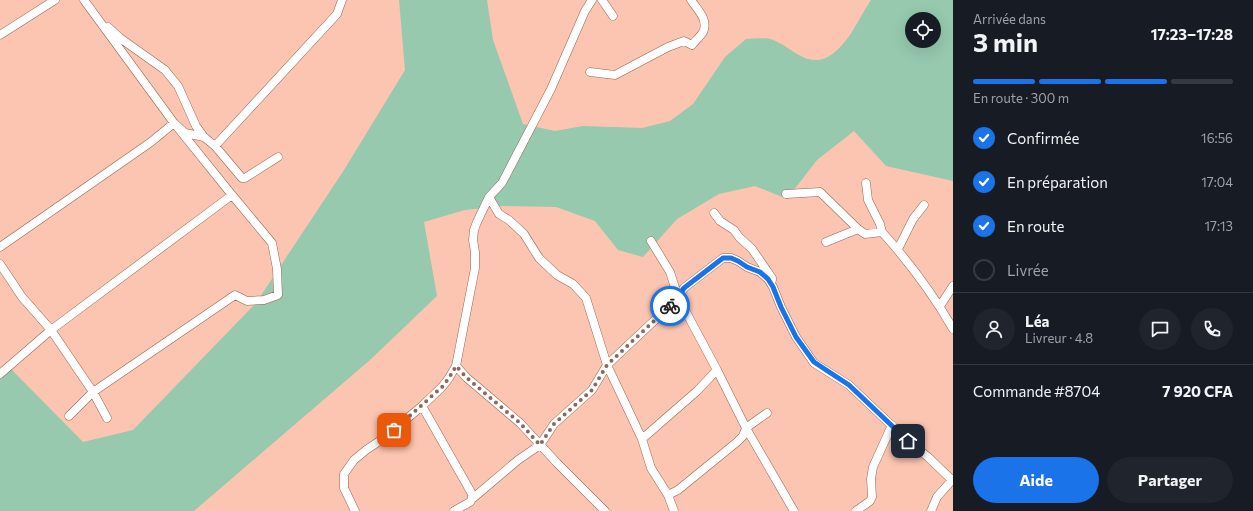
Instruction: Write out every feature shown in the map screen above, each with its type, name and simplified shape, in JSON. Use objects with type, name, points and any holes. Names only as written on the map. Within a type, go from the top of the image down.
[{"type":"street","points":[[0,35],[55,0]]},
{"type":"street","points":[[69,416],[93,392],[236,295],[247,301],[264,300],[278,295],[277,269],[272,243],[174,123],[85,0]]},
{"type":"street","points":[[85,0],[109,28],[120,38],[164,70],[178,86],[196,126],[204,137],[215,146],[242,178],[245,178],[278,157]]},
{"type":"street","points":[[215,146],[337,14],[342,0]]},
{"type":"street","points":[[355,511],[344,488],[344,474],[354,460],[384,438],[422,406],[449,378],[456,366],[475,268],[473,240],[474,230],[489,197],[502,183],[538,115],[585,11],[592,0]]},
{"type":"street","points":[[602,0],[613,16]]},
{"type":"street","points":[[590,72],[615,75],[668,47],[684,41],[692,45],[703,32],[704,24],[702,15],[691,0]]},
{"type":"street","points":[[174,123],[185,132],[204,137]]},
{"type":"street","points":[[0,247],[151,142],[174,123]]},
{"type":"street","points":[[866,183],[868,200],[880,224],[882,232],[898,249],[932,294],[953,329]]},
{"type":"street","points":[[786,194],[820,192],[865,234],[882,232]]},
{"type":"street","points":[[0,374],[51,330],[232,195]]},
{"type":"street","points":[[489,197],[499,214],[509,220],[524,234],[539,258],[557,275],[573,284],[586,298],[607,365],[642,439],[651,468],[668,495],[674,511]]},
{"type":"street","points":[[898,249],[914,219],[924,205]]},
{"type":"street","points":[[714,213],[720,221],[734,230],[739,237],[752,248],[772,278],[773,287]]},
{"type":"street","points":[[826,242],[858,229]]},
{"type":"street","points":[[652,241],[670,272],[678,297],[746,428],[792,510]]},
{"type":"street","points":[[454,511],[470,502],[518,460],[540,445],[554,424],[592,390],[607,365],[678,297],[684,288],[723,258],[731,258],[738,261],[747,267],[760,272],[768,279],[796,337],[814,362],[849,385],[908,441],[928,456],[953,480],[937,496],[931,511]]},
{"type":"street","points":[[0,264],[22,297],[51,330],[93,392],[107,418]]},
{"type":"street","points":[[940,306],[953,286]]},
{"type":"street","points":[[456,366],[467,378],[520,423],[605,511]]},
{"type":"street","points":[[642,439],[697,391],[717,370]]},
{"type":"street","points":[[422,406],[472,494],[472,499]]},
{"type":"street","points":[[668,495],[678,490],[737,442],[743,436],[746,428],[767,413]]},
{"type":"street","points":[[856,511],[870,501],[872,497],[871,480],[873,466],[892,425]]},
{"type":"green space","points":[[399,0],[487,0],[493,40],[523,124],[555,131],[583,126],[642,128],[670,121],[693,104],[725,57],[746,39],[770,39],[780,43],[805,58],[819,60],[830,56],[841,46],[871,0],[953,0],[953,181],[886,166],[854,131],[817,160],[787,199],[755,186],[719,194],[677,219],[643,257],[618,250],[595,221],[556,207],[503,206],[465,210],[424,222],[437,296],[370,360],[194,511],[0,511],[0,370],[11,369],[83,442],[133,430],[256,303],[344,170],[405,70]]},
{"type":"way so far","points":[[394,430],[442,387],[456,366],[467,378],[520,423],[540,445],[554,424],[592,390],[607,365],[670,306]]},
{"type":"route","points":[[670,306],[684,288],[723,258],[731,258],[760,272],[768,279],[773,287],[796,337],[814,362],[849,385],[908,441]]}]
